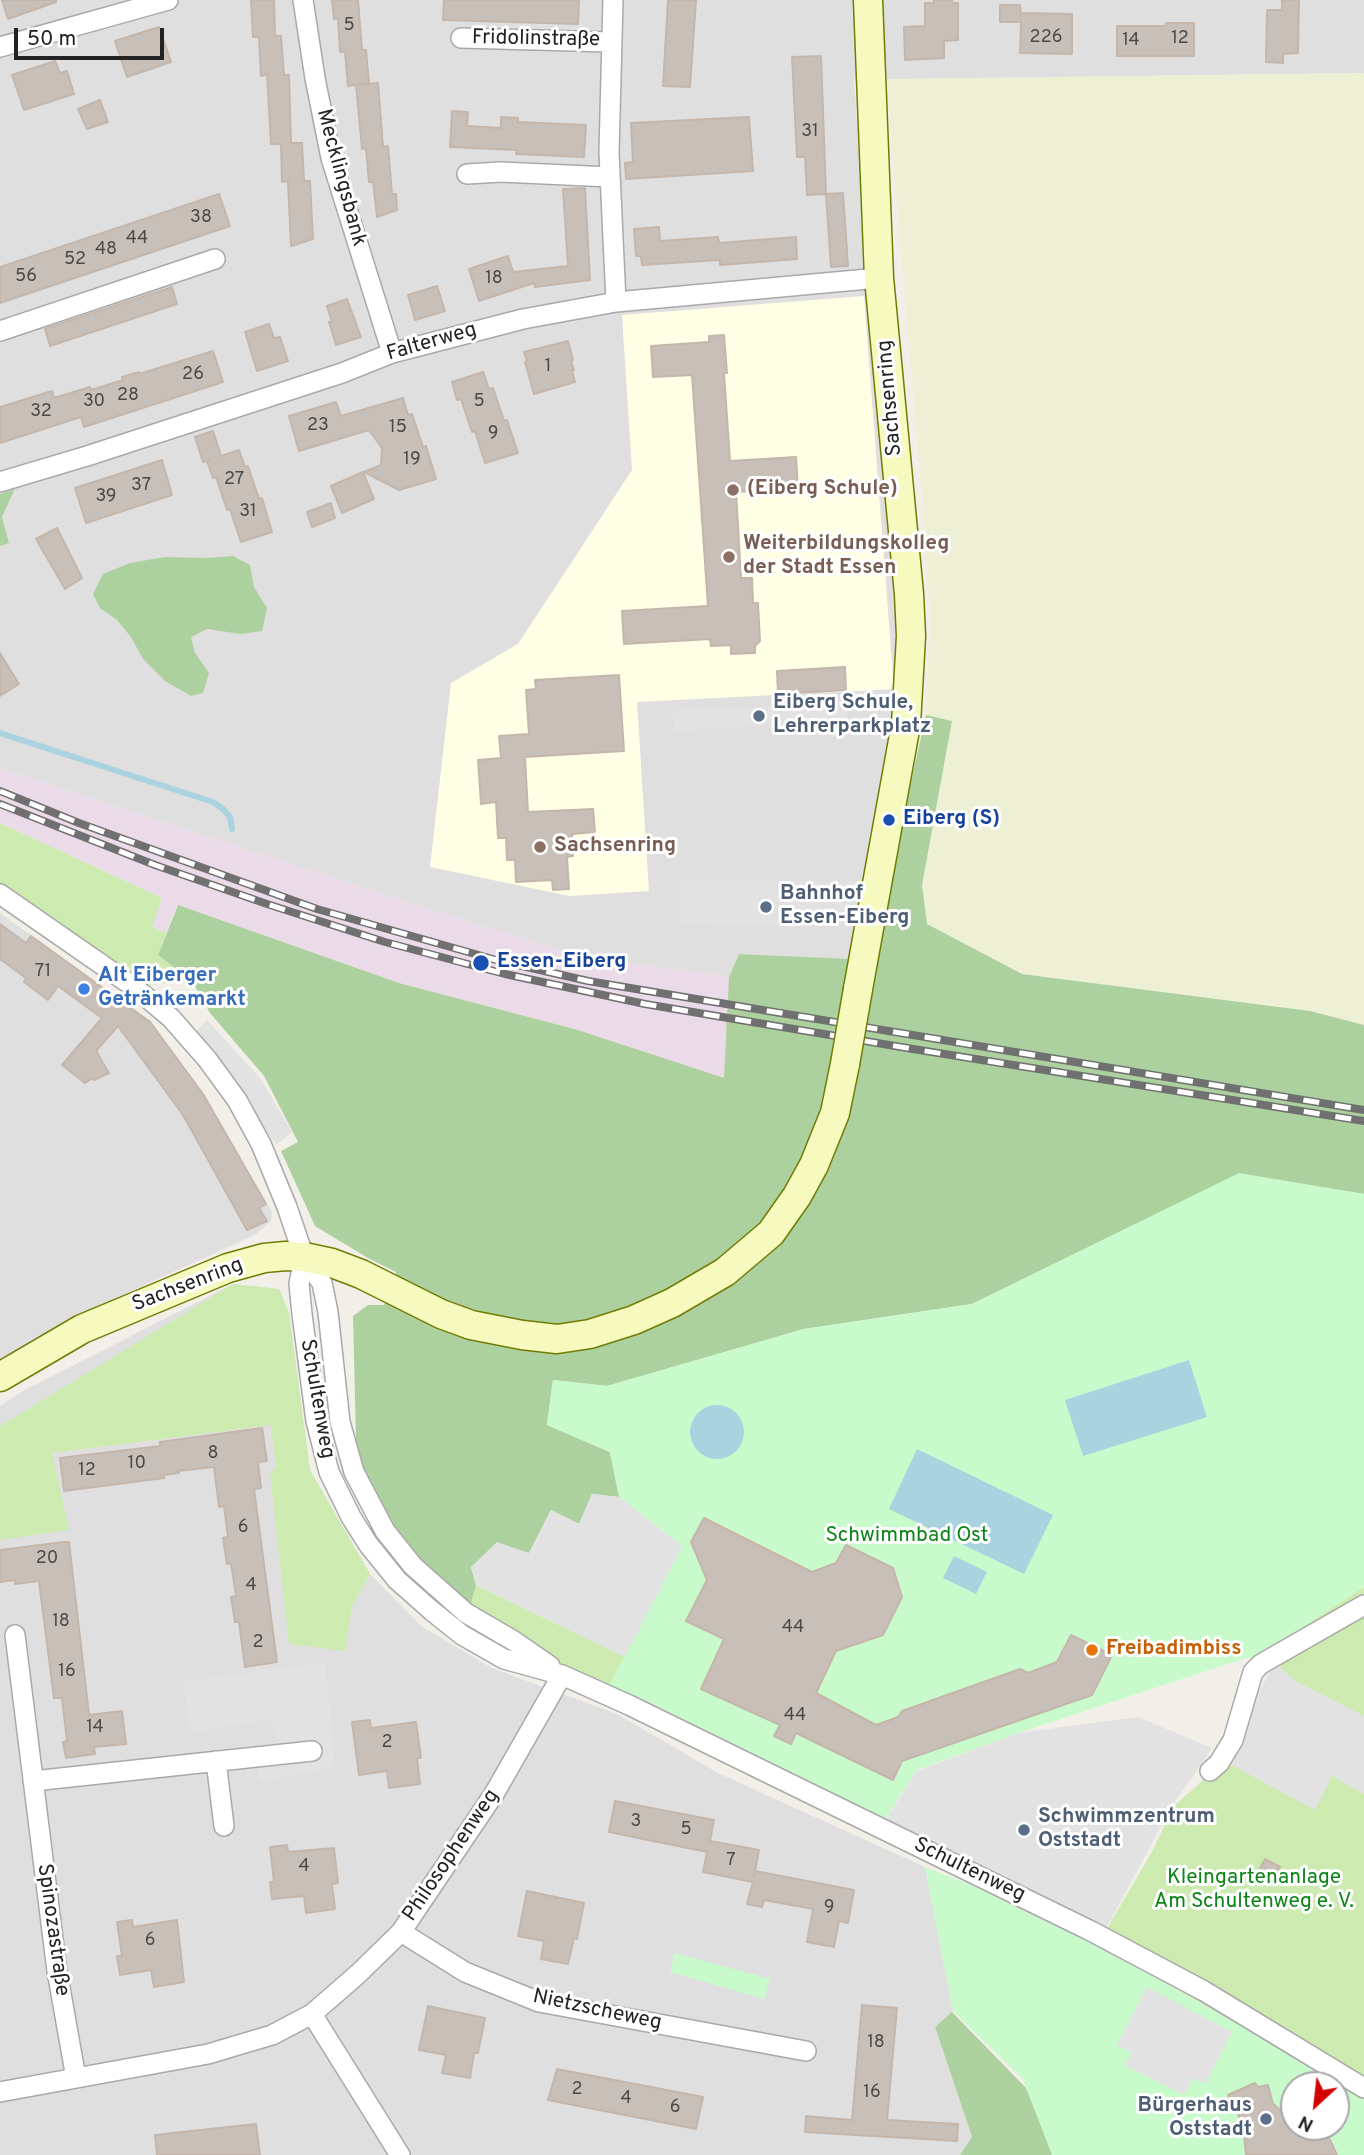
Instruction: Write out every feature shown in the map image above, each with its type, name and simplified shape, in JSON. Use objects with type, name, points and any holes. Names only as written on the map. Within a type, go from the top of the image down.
[{"type":"street","points":[[0,47],[168,0]]},
{"type":"street","name":"Mecklingsbank","points":[[303,0],[314,78],[331,158],[392,353]]},
{"type":"street","name":"Fridolinstraße","points":[[613,0],[610,42],[610,177],[616,302]]},
{"type":"street","name":"Sachsenring","points":[[0,1377],[72,1333],[228,1268],[264,1258],[304,1256],[332,1263],[441,1314],[471,1325],[557,1339],[590,1334],[634,1320],[672,1303],[725,1272],[771,1233],[797,1196],[829,1130],[845,1064],[906,724],[911,636],[909,594],[879,278],[868,0]]},
{"type":"street","name":"Fridolinstraße","points":[[461,38],[610,42]]},
{"type":"street","points":[[467,174],[500,172],[610,177]]},
{"type":"street","points":[[0,331],[215,259]]},
{"type":"street","name":"Falterweg","points":[[0,482],[342,373],[392,353],[523,319],[616,302],[879,278]]},
{"type":"street","name":"Schultenweg","points":[[0,894],[134,987],[171,1018],[207,1059],[237,1100],[261,1144],[304,1256],[322,1283],[328,1312],[340,1422],[354,1472],[385,1531],[413,1566],[466,1613],[514,1641],[562,1675],[757,1766],[1115,1943],[1220,2001],[1364,2088]]},
{"type":"street","points":[[1210,1772],[1233,1740],[1253,1672],[1261,1664],[1364,1605]]},
{"type":"street","name":"Spinozastraße","points":[[15,1635],[57,1971],[76,2078]]},
{"type":"street","name":"Philosophenweg","points":[[0,2092],[208,2054],[272,2035],[312,2014],[401,1933],[494,1794],[562,1675]]},
{"type":"street","points":[[33,1781],[312,1751]]},
{"type":"street","points":[[216,1761],[224,1826]]},
{"type":"street","name":"Nietzscheweg","points":[[401,1933],[465,1972],[539,2002],[806,2051]]},
{"type":"street","points":[[312,2014],[400,2155]]},
{"type":"shaded area","points":[[0,0],[1364,0],[1364,73],[854,80],[869,294],[904,696],[848,959],[740,954],[729,977],[581,957],[0,768],[0,546],[9,543],[2,517],[15,490],[0,486]]},
{"type":"shaded area","points":[[1364,73],[1364,1025],[1310,1011],[1022,974],[927,924],[922,885],[952,721],[926,715],[930,617],[925,532],[886,79]]},
{"type":"shaded area","name":"Weiterbildungskolleg der Stadt Essen","points":[[864,296],[894,689],[637,702],[649,891],[570,896],[430,867],[451,683],[518,644],[632,470],[622,315]]},
{"type":"shaded area","name":"Eiberg Schule, Lehrerparkplatz","points":[[846,704],[847,720],[674,731],[672,711]]},
{"type":"shaded area","points":[[0,768],[581,957],[729,977],[725,1079],[578,1030],[399,983],[177,905],[166,933],[152,927],[162,898],[0,823]]},
{"type":"shaded area","name":"Bahnhof Essen-Eiberg","points":[[681,880],[857,882],[851,914],[786,912],[786,927],[679,923]]},
{"type":"shaded area","points":[[0,913],[151,1021],[208,1101],[272,1212],[271,1221],[255,1235],[67,1320],[0,1361]]},
{"type":"shaded area","points":[[207,1020],[260,1078],[292,1132],[276,1145],[222,1066],[193,1035]]},
{"type":"shaded area","points":[[233,1284],[279,1289],[289,1313],[310,1470],[370,1574],[421,1626],[492,1668],[617,1714],[718,1773],[925,1867],[953,2011],[935,2028],[972,2137],[960,2155],[0,2155],[0,1406],[23,1391]]},
{"type":"shaded area","points":[[592,1494],[619,1497],[682,1546],[625,1657],[476,1585],[471,1567],[497,1542],[529,1553],[551,1510],[579,1524]]},
{"type":"shaded area","points":[[325,1662],[335,1767],[259,1782],[254,1747],[277,1743],[272,1719],[190,1732],[183,1682]]},
{"type":"shaded area","points":[[1275,1662],[1295,1681],[1364,1716],[1364,1794],[1332,1776],[1315,1810],[1224,1761]]},
{"type":"shaded area","name":"Schwimmzentrum Oststadt","points":[[1138,1717],[1212,1748],[1172,1806],[1102,1936],[881,1827],[917,1771],[1018,1733]]},
{"type":"shaded area","name":"Bürgerhaus Oststadt","points":[[1147,1987],[1232,2032],[1205,2084],[1193,2078],[1184,2095],[1125,2065],[1131,2052],[1117,2045]]},
{"type":"green space","points":[[15,489],[2,517],[9,543],[0,546],[0,494]]},
{"type":"green space","points":[[233,556],[250,565],[254,587],[267,608],[262,631],[241,634],[207,629],[191,637],[195,653],[209,673],[203,693],[191,696],[165,681],[143,659],[131,637],[117,620],[100,608],[93,594],[103,574],[130,563],[165,557]]},
{"type":"green space","points":[[926,715],[952,721],[922,885],[927,924],[1022,974],[1310,1011],[1364,1025],[1364,1194],[1239,1174],[972,1304],[804,1329],[607,1386],[553,1380],[547,1425],[610,1452],[619,1497],[592,1494],[579,1524],[551,1510],[529,1553],[471,1567],[476,1585],[468,1614],[446,1596],[357,1478],[353,1316],[368,1305],[384,1305],[396,1272],[315,1226],[281,1151],[298,1142],[264,1076],[210,1013],[192,981],[158,955],[178,905],[399,983],[578,1030],[724,1078],[729,977],[739,954],[874,960],[885,897]]},
{"type":"green space","points":[[0,823],[162,898],[152,927],[166,933],[158,955],[192,981],[134,986],[0,894]]},
{"type":"green space","name":"Schwimmbad Ost","points":[[1239,1173],[1364,1194],[1364,1587],[1256,1658],[1249,1657],[1018,1733],[917,1770],[881,1826],[605,1693],[682,1546],[619,1497],[610,1452],[547,1425],[553,1380],[607,1386],[804,1329],[972,1304]]},
{"type":"green space","points":[[233,1284],[279,1289],[289,1313],[310,1470],[370,1574],[352,1606],[345,1651],[289,1644],[270,1473],[276,1467],[271,1425],[52,1453],[69,1530],[0,1540],[0,1426]]},
{"type":"green space","points":[[476,1585],[625,1657],[605,1693],[468,1614]]},
{"type":"green space","name":"Kleingartenanlage Am Schultenweg e. V.","points":[[1364,1587],[1364,2088],[1350,2080],[1350,2071],[1336,2071],[1244,2016],[1239,2025],[1152,1975],[1156,1966],[1102,1937],[1153,1850],[1173,1807],[1224,1761],[1275,1662],[1249,1657],[1256,1657]]},
{"type":"green space","points":[[925,1867],[1092,1932],[1156,1966],[1152,1976],[1239,2025],[1244,2016],[1333,2071],[1280,2071],[1280,2141],[1350,2141],[1350,2081],[1364,2090],[1364,2155],[1052,2155],[1023,2079],[953,2011]]},
{"type":"green space","points":[[675,1953],[770,1979],[764,1999],[670,1972]]},
{"type":"green space","points":[[952,2012],[1026,2088],[1053,2155],[960,2155],[972,2137],[935,2027]]},
{"type":"water","points":[[1189,1360],[1207,1417],[1083,1456],[1065,1400]]},
{"type":"water","points":[[722,1405],[732,1409],[740,1417],[744,1432],[740,1447],[732,1455],[712,1459],[702,1455],[694,1447],[690,1427],[694,1417],[702,1409]]},
{"type":"water","points":[[917,1449],[1053,1515],[1024,1574],[889,1509]]},
{"type":"water","points":[[954,1556],[987,1572],[976,1594],[943,1578]]},
{"type":"building","points":[[2,0],[56,0],[56,2],[8,19]]},
{"type":"building","points":[[251,0],[274,0],[275,36],[281,36],[284,75],[289,75],[291,143],[302,143],[304,181],[310,181],[313,239],[291,246],[288,181],[282,182],[281,144],[271,144],[267,74],[261,76],[259,37],[253,37]]},
{"type":"building","points":[[332,0],[358,0],[362,50],[366,50],[369,83],[348,86],[345,52],[340,52],[338,18],[334,19]]},
{"type":"building","points":[[444,0],[579,0],[578,24],[443,20]]},
{"type":"building","points":[[668,0],[696,0],[690,87],[663,86]]},
{"type":"building","points":[[934,0],[952,0],[952,3],[958,3],[958,40],[944,41],[944,58],[905,60],[904,27],[925,26],[925,3],[934,3]]},
{"type":"building","points":[[1282,0],[1299,0],[1298,53],[1283,54],[1283,63],[1266,62],[1267,10],[1282,10]]},
{"type":"building","points":[[1000,5],[1020,5],[1021,15],[1072,14],[1072,54],[1020,53],[1021,22],[1000,22]]},
{"type":"building","points":[[1166,23],[1194,23],[1194,56],[1117,56],[1117,26],[1166,26]]},
{"type":"building","points":[[159,27],[171,62],[127,77],[115,41]]},
{"type":"building","points":[[821,56],[826,194],[807,195],[805,157],[797,157],[792,57]]},
{"type":"building","points":[[55,61],[60,73],[67,71],[74,94],[24,110],[12,75]]},
{"type":"building","points":[[378,83],[383,147],[388,146],[392,194],[396,194],[397,210],[377,217],[373,182],[369,182],[366,148],[362,149],[356,85]]},
{"type":"building","points":[[100,100],[108,122],[87,129],[78,109]]},
{"type":"building","points":[[452,111],[468,112],[467,126],[501,128],[501,117],[518,118],[518,122],[586,125],[584,157],[450,147]]},
{"type":"building","points":[[749,117],[753,171],[626,179],[625,163],[633,162],[631,123]]},
{"type":"building","points":[[585,188],[590,280],[535,287],[534,283],[479,301],[469,269],[508,256],[513,272],[568,266],[563,189]]},
{"type":"building","points":[[843,193],[848,266],[831,267],[826,194]]},
{"type":"building","points":[[219,194],[230,226],[0,303],[0,267]]},
{"type":"building","points":[[659,227],[660,241],[718,237],[719,243],[796,237],[797,259],[720,265],[720,260],[642,265],[641,256],[636,256],[634,229]]},
{"type":"building","points":[[437,286],[445,311],[415,320],[408,295]]},
{"type":"building","points":[[172,287],[177,304],[50,346],[45,329]]},
{"type":"building","points":[[347,299],[361,337],[336,345],[327,306]]},
{"type":"building","points":[[269,324],[274,338],[280,337],[288,361],[257,371],[245,332]]},
{"type":"building","name":"(Eiberg Schule)","points":[[724,335],[730,461],[796,457],[798,488],[736,492],[741,578],[752,578],[753,603],[758,603],[760,641],[755,646],[755,653],[731,654],[731,645],[711,646],[710,639],[624,644],[622,611],[708,606],[692,375],[653,377],[651,346],[709,342],[709,336]]},
{"type":"building","points":[[568,341],[575,382],[534,394],[524,352]]},
{"type":"building","points":[[213,351],[223,382],[84,427],[81,417],[0,443],[0,407],[52,391],[54,398],[90,387],[91,390],[123,380],[122,377]]},
{"type":"building","points":[[483,372],[489,389],[493,388],[504,421],[507,420],[518,453],[485,463],[475,431],[472,432],[452,382]]},
{"type":"building","points":[[403,398],[408,415],[412,414],[423,447],[426,446],[436,479],[399,490],[364,472],[381,465],[382,448],[369,430],[299,451],[289,416],[336,402],[341,416]]},
{"type":"building","points":[[213,431],[221,456],[239,450],[245,467],[248,466],[259,499],[262,498],[272,532],[241,542],[216,477],[213,478],[207,461],[210,460],[203,462],[195,437]]},
{"type":"building","points":[[162,460],[172,495],[86,523],[75,488]]},
{"type":"building","points":[[363,472],[374,499],[342,513],[331,486]]},
{"type":"building","points":[[331,503],[335,518],[312,527],[307,512]]},
{"type":"building","points":[[57,528],[82,578],[65,589],[36,539]]},
{"type":"building","points":[[0,653],[19,684],[0,696]]},
{"type":"building","points":[[845,667],[846,690],[778,694],[777,671]]},
{"type":"building","points":[[619,675],[624,751],[525,757],[528,812],[593,809],[595,832],[572,834],[573,856],[567,857],[569,889],[553,890],[552,880],[516,882],[515,860],[507,860],[506,838],[498,838],[496,802],[481,804],[478,760],[501,758],[499,736],[529,734],[526,690],[536,689],[535,680]]},
{"type":"building","points":[[0,924],[26,943],[31,936],[150,1022],[203,1094],[266,1204],[259,1208],[267,1221],[247,1230],[183,1115],[118,1026],[96,1051],[109,1073],[85,1083],[62,1065],[102,1018],[58,986],[48,1000],[24,982],[26,978],[0,959]]},
{"type":"building","points":[[262,1428],[267,1461],[258,1462],[261,1488],[254,1489],[277,1662],[245,1667],[239,1622],[235,1622],[231,1597],[236,1596],[231,1563],[227,1564],[223,1538],[228,1537],[224,1506],[219,1507],[214,1467],[178,1471],[179,1473],[164,1475],[164,1478],[64,1491],[60,1458],[160,1446],[160,1442]]},
{"type":"building","points":[[704,1518],[812,1572],[836,1563],[846,1545],[893,1568],[902,1597],[883,1635],[836,1651],[816,1693],[876,1725],[898,1717],[902,1711],[1020,1669],[1028,1673],[1057,1662],[1071,1635],[1112,1655],[1092,1695],[902,1761],[893,1780],[796,1733],[791,1744],[774,1736],[780,1725],[701,1689],[724,1639],[686,1621],[707,1580],[691,1542]]},
{"type":"building","points":[[69,1542],[89,1715],[122,1711],[126,1744],[94,1747],[95,1754],[66,1758],[63,1742],[67,1741],[62,1698],[54,1698],[39,1581],[15,1584],[15,1580],[0,1582],[0,1550]]},
{"type":"building","points":[[370,1720],[371,1728],[416,1722],[421,1758],[417,1758],[420,1784],[389,1788],[387,1771],[359,1775],[352,1722]]},
{"type":"building","points":[[615,1801],[714,1820],[710,1841],[759,1850],[755,1871],[854,1890],[848,1923],[839,1921],[834,1947],[807,1942],[813,1909],[764,1900],[762,1907],[747,1904],[753,1882],[703,1872],[707,1852],[609,1832]]},
{"type":"building","points":[[287,1845],[288,1852],[334,1848],[338,1883],[332,1884],[335,1909],[306,1913],[304,1896],[272,1899],[270,1882],[274,1882],[270,1847]]},
{"type":"building","points":[[1265,1859],[1280,1867],[1272,1882],[1257,1874]]},
{"type":"building","points":[[527,1891],[584,1903],[577,1939],[574,1938],[568,1964],[541,1959],[544,1941],[518,1936]]},
{"type":"building","points":[[132,1920],[133,1927],[177,1920],[184,1982],[154,1987],[151,1970],[120,1975],[117,1956],[122,1956],[117,1922]]},
{"type":"building","points":[[862,2005],[897,2008],[887,2120],[958,2124],[957,2141],[805,2132],[806,2116],[852,2120]]},
{"type":"building","points":[[428,2006],[485,2018],[478,2053],[474,2053],[470,2078],[442,2073],[446,2055],[419,2050]]},
{"type":"building","points":[[557,2069],[703,2097],[696,2129],[548,2100]]},
{"type":"building","name":"Bürgerhaus Oststadt","points":[[1255,2083],[1258,2087],[1268,2085],[1273,2104],[1280,2109],[1280,2141],[1330,2141],[1337,2155],[1246,2155],[1243,2124],[1228,2095]]},
{"type":"building","points":[[256,2124],[260,2155],[157,2155],[155,2135]]},
{"type":"waterway","points":[[0,733],[213,802],[230,817],[232,829]]},
{"type":"railway","points":[[0,791],[79,823],[317,909],[496,960],[588,981],[1364,1110]]},
{"type":"railway","points":[[0,804],[155,865],[267,904],[385,942],[505,974],[645,1004],[1364,1121]]},
{"type":"place","name":"(Eiberg Schule)","points":[[733,490]]},
{"type":"place","name":"Weiterbildungskolleg der Stadt Essen","points":[[729,557]]},
{"type":"place","name":"Eiberg Schule, Lehrerparkplatz","points":[[759,716]]},
{"type":"place","name":"Eiberg (S)","points":[[889,820]]},
{"type":"place","name":"Sachsenring","points":[[540,847]]},
{"type":"place","name":"Bahnhof Essen-Eiberg","points":[[766,907]]},
{"type":"place","name":"Essen-Eiberg","points":[[481,963]]},
{"type":"place","name":"Alt Eiberger Getränkemarkt","points":[[84,989]]},
{"type":"place","name":"Freibadimbiss","points":[[1092,1650]]},
{"type":"place","name":"Schwimmzentrum Oststadt","points":[[1024,1830]]},
{"type":"place","name":"Bürgerhaus Oststadt","points":[[1266,2119]]}]
